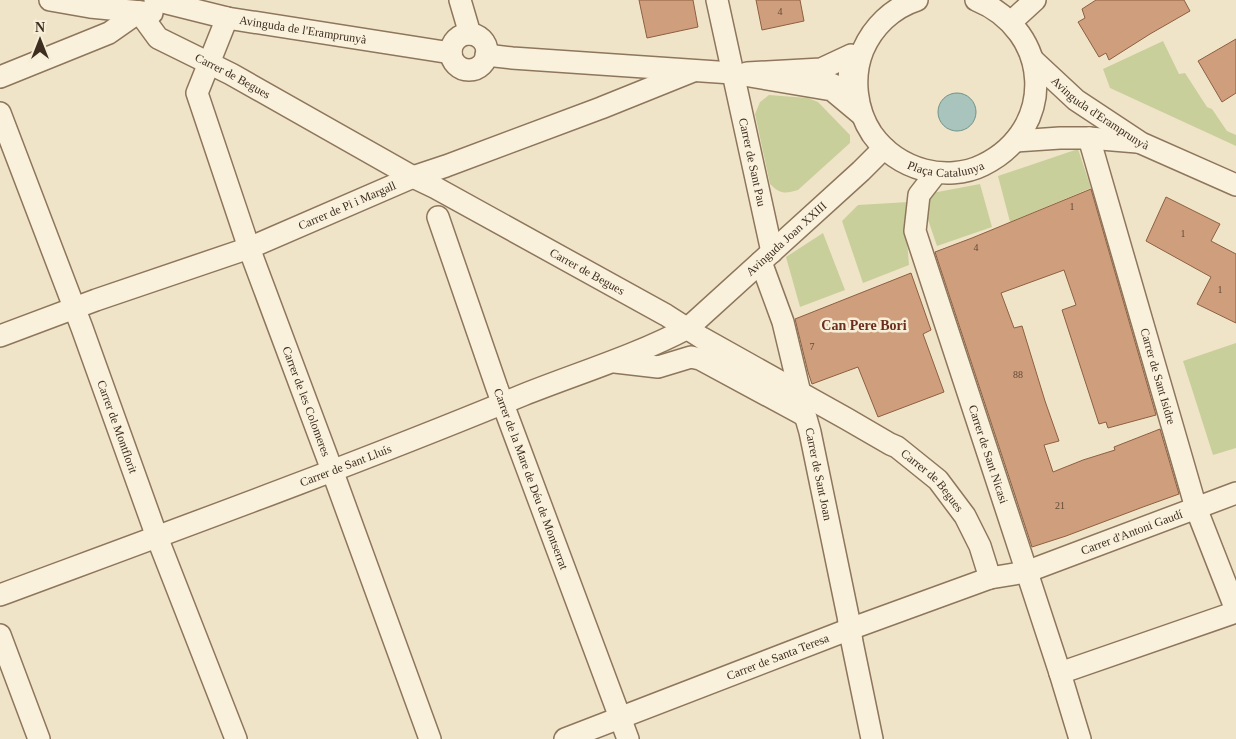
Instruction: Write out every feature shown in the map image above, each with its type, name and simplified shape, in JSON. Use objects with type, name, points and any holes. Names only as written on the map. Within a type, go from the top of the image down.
[{"type":"street","points":[[50,0],[90,7],[147,6]]},
{"type":"street","points":[[460,0],[470,34]]},
{"type":"street","name":"Carrer de Sant Pau","points":[[718,0],[740,73],[767,257],[800,393]]},
{"type":"street","name":"Plaça Catalunya","points":[[917,0],[906,4],[892,13],[875,30],[862,54],[858,71],[858,98],[862,115],[869,130],[884,148],[907,164],[936,173],[958,172],[980,167],[999,156],[1015,141],[1025,127],[1036,94],[1033,60],[1022,36],[1011,22],[992,7],[976,0]]},
{"type":"street","points":[[1011,22],[1035,0]]},
{"type":"street","points":[[0,77],[109,33],[147,6]]},
{"type":"street","name":"Avinguda de l'Eramprunyà","points":[[147,6],[451,53]]},
{"type":"street","name":"Carrer de Begues","points":[[147,6],[158,38],[257,88],[413,177],[688,328],[702,338],[897,447],[938,480],[965,516],[980,546],[990,578]]},
{"type":"street","points":[[209,63],[227,18]]},
{"type":"street","points":[[740,73],[829,60],[875,30]]},
{"type":"street","points":[[470,34],[477,36],[483,41],[486,55],[484,61],[479,66],[470,70],[463,69],[457,65],[451,53],[452,45],[456,39],[470,34]]},
{"type":"street","points":[[486,55],[740,73],[832,90],[862,115]]},
{"type":"street","name":"Avinguda d'Eramprunyà","points":[[1033,60],[1076,100],[1141,142]]},
{"type":"street","name":"Carrer de les Colomeres","points":[[209,63],[197,93],[249,248],[430,739]]},
{"type":"street","name":"Carrer de Pi i Margall","points":[[0,336],[74,308],[249,248],[413,177],[601,108],[693,71]]},
{"type":"street","name":"Carrer de Montflorit","points":[[0,113],[74,308],[157,537],[236,739]]},
{"type":"street","name":"Avinguda d'Eramprunyà","points":[[1015,141],[1090,138],[1141,142]]},
{"type":"street","name":"Carrer de Sant Isidre","points":[[1090,138],[1196,508],[1236,611]]},
{"type":"street","points":[[1141,142],[1236,185]]},
{"type":"street","name":"Avinguda Joan XXIII","points":[[688,328],[884,148]]},
{"type":"street","name":"Carrer de Sant Nicasi","points":[[936,173],[919,195],[915,231],[1060,673],[1078,738]]},
{"type":"street","name":"Carrer de la Mare de Déu de Montserrat","points":[[438,217],[503,404],[628,739]]},
{"type":"street","name":"Carrer de Sant Lluís","points":[[0,595],[157,537],[612,362],[670,338],[688,328]]},
{"type":"street","name":"Carrer de Sant Joan","points":[[612,362],[658,367],[691,357],[700,359],[802,414],[806,418],[872,739]]},
{"type":"street","name":"Carrer d'Antoni Gaudí","points":[[990,578],[1026,572],[1236,493]]},
{"type":"street","name":"Carrer de Santa Teresa","points":[[565,739],[850,628],[990,578]]},
{"type":"street","points":[[1060,673],[1236,611]]},
{"type":"street","points":[[0,635],[39,739]]},
{"type":"green space","points":[[1163,41],[1179,74],[1185,73],[1207,107],[1212,109],[1227,131],[1236,135],[1236,146],[1110,88],[1103,69]]},
{"type":"green space","points":[[769,95],[808,98],[818,102],[850,135],[850,143],[798,190],[780,191],[770,184],[755,114],[760,102]]},
{"type":"green space","points":[[1078,149],[1091,188],[1010,222],[998,176]]},
{"type":"green space","points":[[980,184],[992,227],[937,246],[926,214],[932,193]]},
{"type":"green space","points":[[908,202],[906,229],[909,265],[863,283],[842,221],[858,205]]},
{"type":"green space","points":[[823,233],[845,290],[800,307],[786,257]]},
{"type":"green space","points":[[1236,343],[1236,448],[1213,455],[1183,361]]},
{"type":"water","points":[[957,93],[964,94],[970,99],[975,105],[975,119],[970,125],[964,130],[957,131],[950,130],[944,125],[939,119],[938,112],[939,105],[944,99],[950,94]]},
{"type":"building","points":[[639,0],[693,0],[698,27],[647,38]]},
{"type":"building","points":[[756,0],[800,0],[804,21],[762,30]]},
{"type":"building","points":[[1096,0],[1184,0],[1190,11],[1109,60],[1106,53],[1099,57],[1078,22],[1085,18],[1082,9]]},
{"type":"building","points":[[1236,39],[1236,93],[1222,102],[1198,61]]},
{"type":"building","points":[[1091,189],[1156,415],[1108,428],[1106,422],[1099,424],[1062,310],[1076,305],[1064,270],[1001,293],[1014,328],[1022,326],[1059,441],[1044,445],[1053,472],[1115,450],[1114,447],[1160,429],[1179,494],[1032,547],[935,252]]},
{"type":"building","points":[[1166,197],[1220,224],[1211,241],[1236,254],[1236,323],[1197,304],[1211,277],[1146,241]]},
{"type":"building","points":[[911,273],[931,330],[923,334],[944,392],[878,417],[858,367],[812,384],[795,319]]},
{"type":"district","name":"Can Pere Bori","points":[[864,325]]}]
